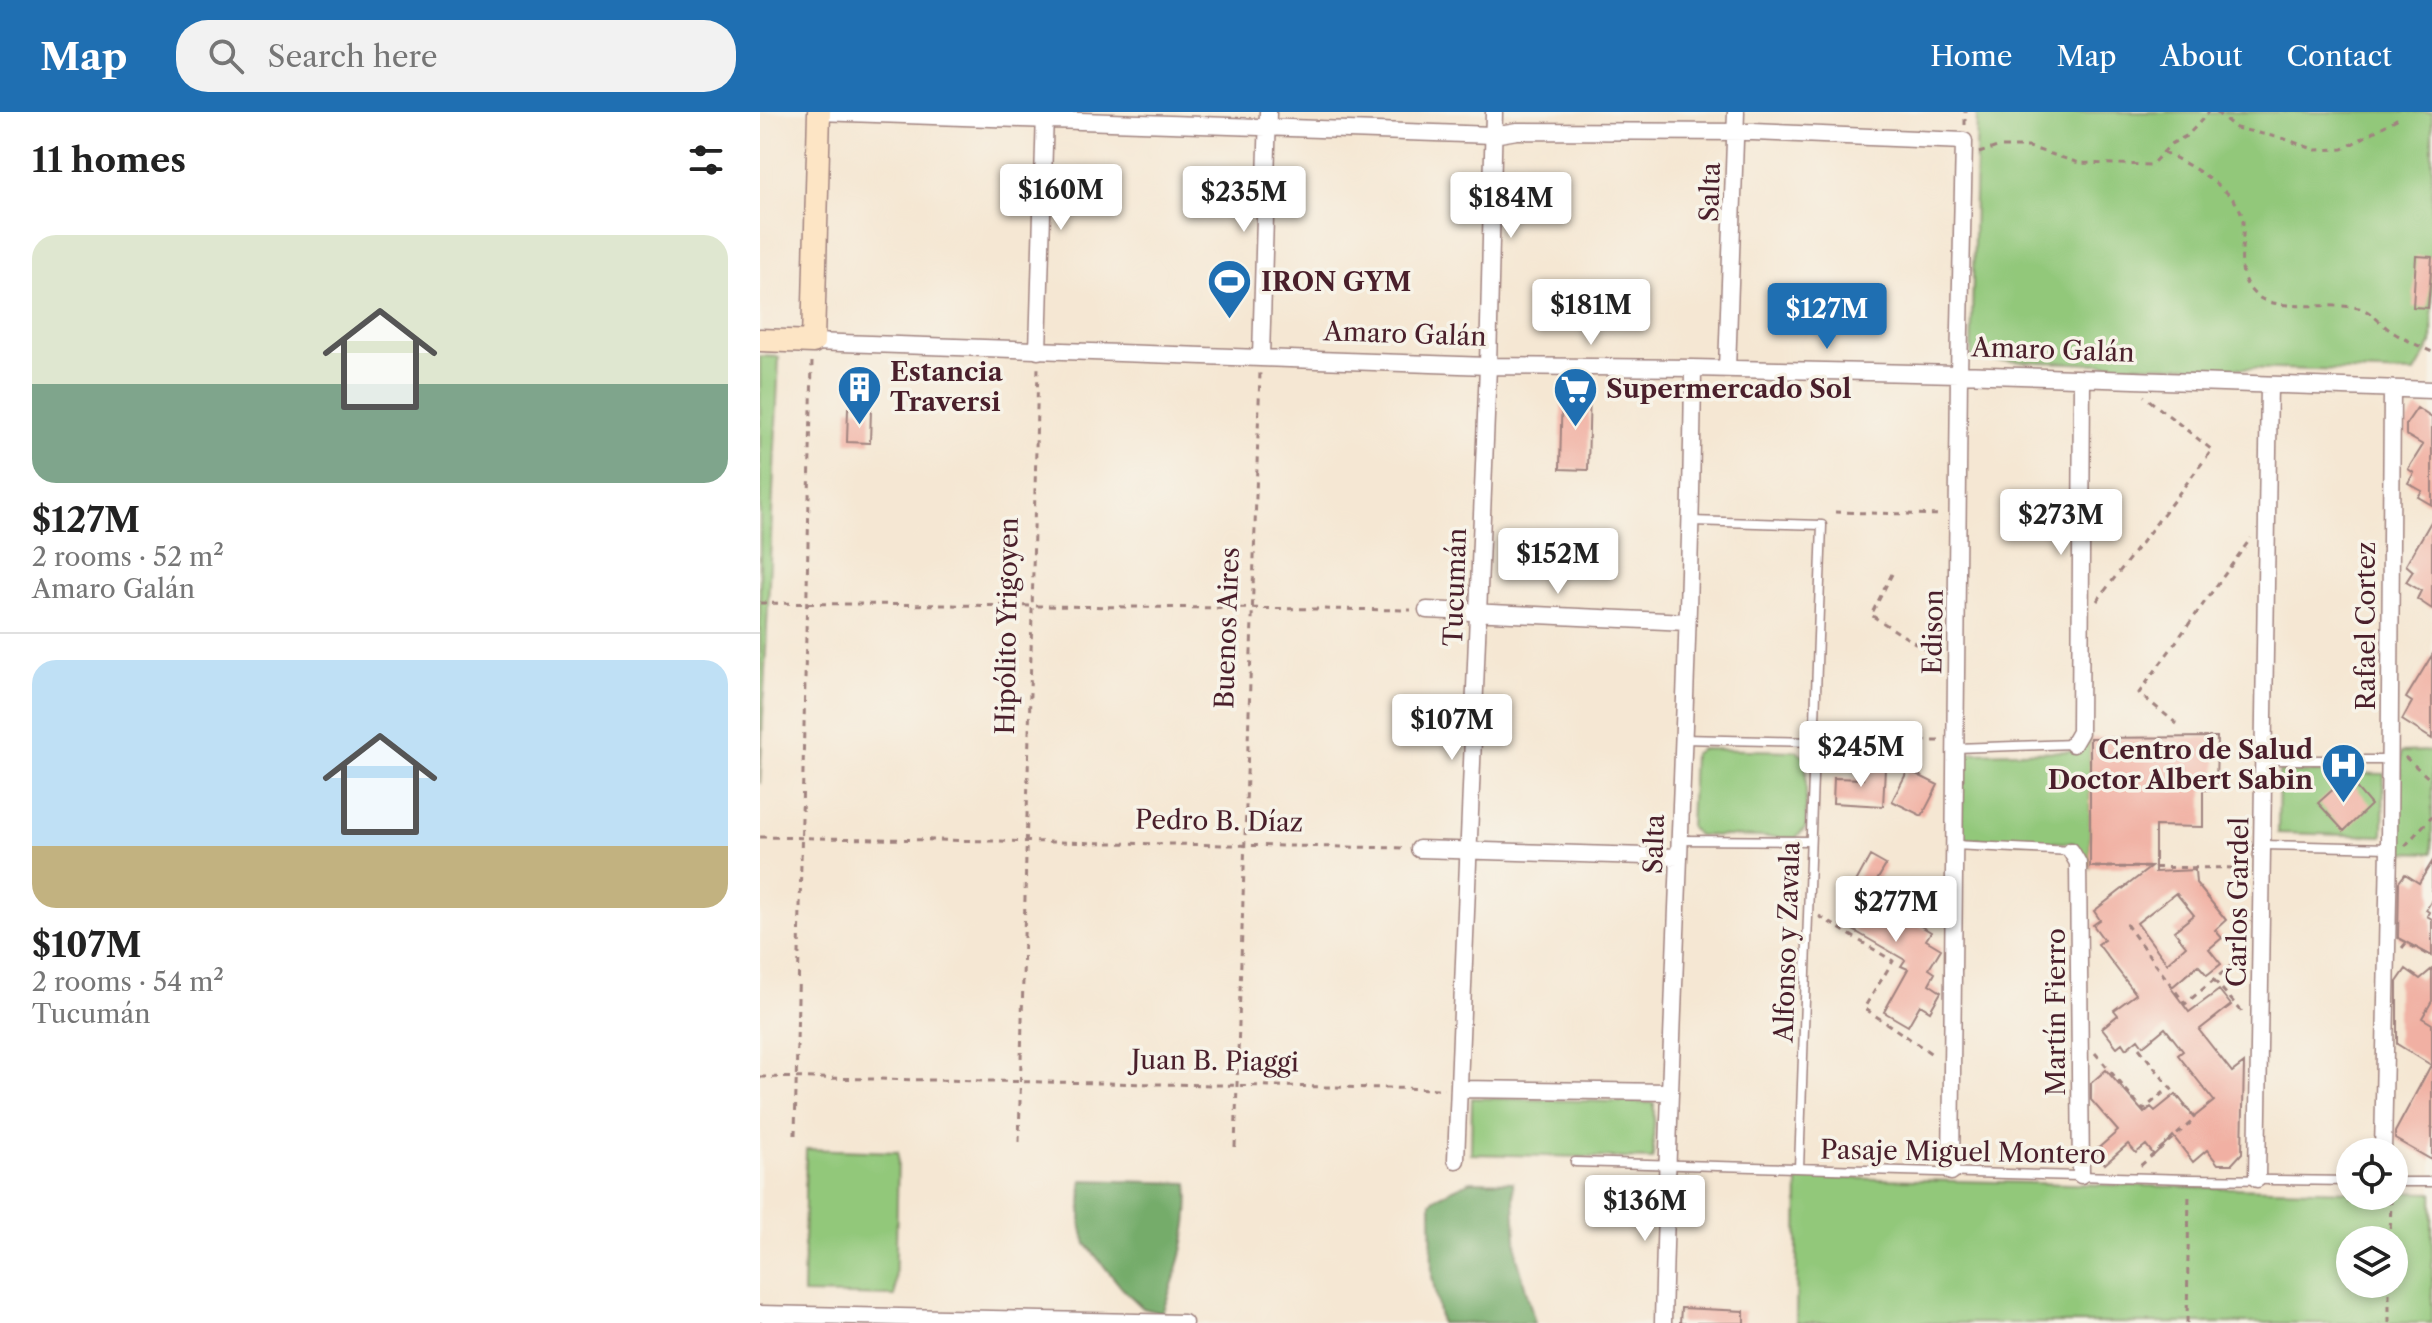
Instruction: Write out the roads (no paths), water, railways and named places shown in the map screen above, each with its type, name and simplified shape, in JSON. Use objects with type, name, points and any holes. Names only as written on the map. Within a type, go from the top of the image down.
[{"type":"street","points":[[813,342],[818,112],[1267,119],[1493,135],[1517,131],[1735,133]]},
{"type":"street","name":"Tucumán","points":[[1456,1160],[1488,366],[1494,112]]},
{"type":"street","name":"Salta","points":[[1727,369],[1736,112]]},
{"type":"street","points":[[1038,351],[1045,116]]},
{"type":"street","points":[[1261,357],[1267,119]]},
{"type":"street","name":"Edison","points":[[1735,133],[1964,141],[1949,744],[1954,845],[1951,1172]]},
{"type":"street","name":"Amaro Galán","points":[[760,340],[1488,366],[1959,374],[2432,390]]},
{"type":"street","name":"Salta","points":[[1663,1323],[1666,1164],[1691,521],[1693,368]]},
{"type":"street","points":[[2073,744],[2080,732],[2082,379]]},
{"type":"street","name":"Carlos Gardel","points":[[2257,1179],[2269,385]]},
{"type":"street","name":"Rafael Cortez","points":[[2384,1138],[2394,850],[2392,389]]},
{"type":"street","points":[[1427,610],[1687,622]]},
{"type":"street","points":[[1419,849],[1678,857]]},
{"type":"street","name":"Martín Fierro","points":[[2071,851],[2078,863],[2081,1175]]},
{"type":"street","points":[[1459,1089],[1669,1092]]},
{"type":"street","points":[[760,1314],[876,1320],[1184,1323]]},
{"type":"lane","name":"Alfonso y Zavala","points":[[1691,521],[1822,525],[1799,1168]]},
{"type":"lane","points":[[1683,739],[1814,742]]},
{"type":"lane","points":[[1949,744],[2073,744]]},
{"type":"lane","points":[[2263,760],[2395,756]]},
{"type":"lane","points":[[1679,840],[1810,841]]},
{"type":"lane","points":[[1954,845],[2071,851]]},
{"type":"lane","points":[[2263,845],[2394,850]]},
{"type":"lane","name":"Pasaje Miguel Montero","points":[[1575,1162],[2336,1181]]},
{"type":"lane","points":[[2408,1182],[2432,1182]]},
{"type":"place","name":"IRON GYM","points":[[1230,321]]},
{"type":"place","name":"Estancia Traversi","points":[[859,426]]},
{"type":"place","name":"Supermercado Sol","points":[[1575,428]]},
{"type":"place","name":"Centro de Salud Doctor Albert Sabin","points":[[2344,804]]}]
